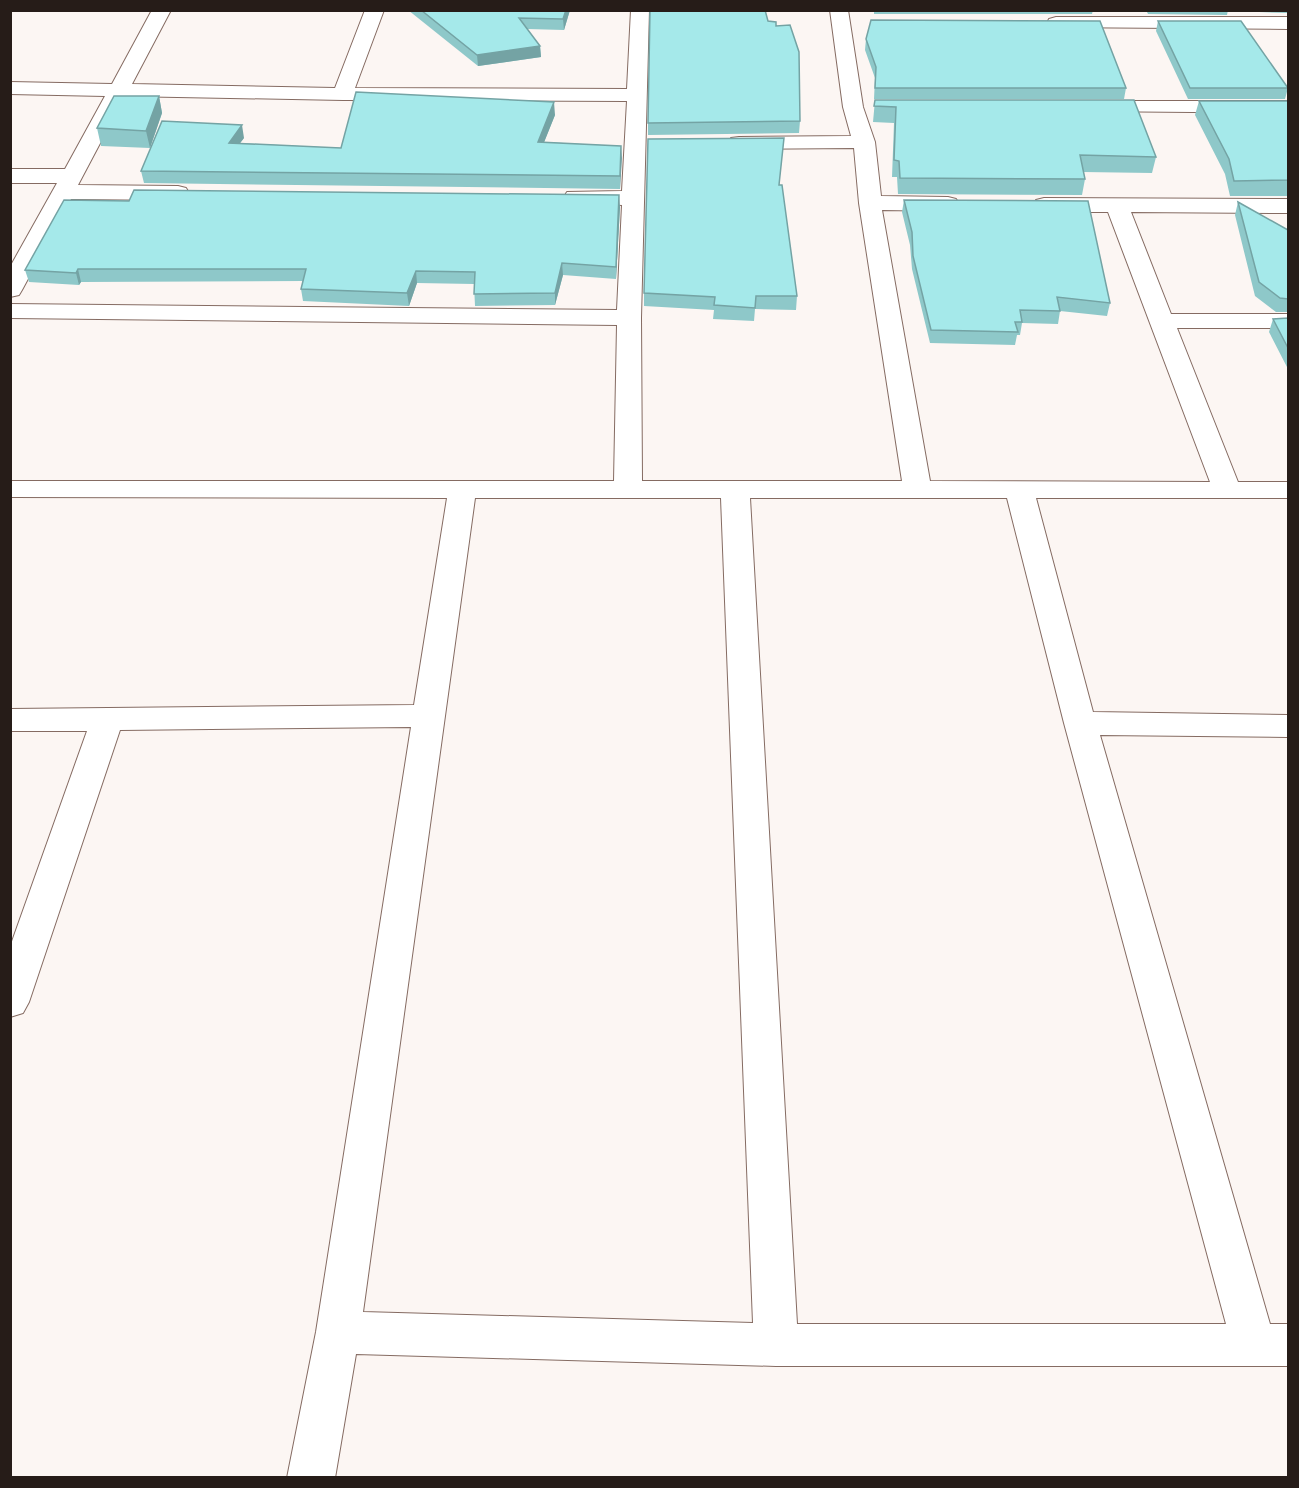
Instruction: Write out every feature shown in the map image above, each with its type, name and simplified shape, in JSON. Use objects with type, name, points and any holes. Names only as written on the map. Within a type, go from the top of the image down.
[{"type":"street","points":[[10,290],[162,10]]},
{"type":"street","points":[[343,94],[375,10]]},
{"type":"street","points":[[628,490],[629,318],[633,198],[647,143],[638,95],[640,10]]},
{"type":"street","points":[[864,22],[840,16],[853,107],[864,142],[870,203],[917,489]]},
{"type":"street","points":[[1040,23],[1278,24]]},
{"type":"street","points":[[10,88],[343,94],[638,95]]},
{"type":"street","points":[[853,107],[877,107]]},
{"type":"street","points":[[1077,107],[1288,107]]},
{"type":"street","points":[[715,143],[864,142]]},
{"type":"street","points":[[10,176],[67,184],[193,193]]},
{"type":"street","points":[[550,197],[633,198]]},
{"type":"street","points":[[870,203],[964,204]]},
{"type":"street","points":[[1023,205],[1288,206]]},
{"type":"street","points":[[1117,206],[1227,490]]},
{"type":"street","points":[[10,311],[629,318]]},
{"type":"street","points":[[1161,321],[1288,321]]},
{"type":"street","points":[[10,489],[1288,490]]},
{"type":"street","points":[[735,489],[776,1345]]},
{"type":"street","points":[[338,1332],[776,1345],[1271,1345],[1080,723],[1019,489]]},
{"type":"street","points":[[311,1478],[338,1332],[462,490]]},
{"type":"street","points":[[10,720],[430,716]]},
{"type":"street","points":[[10,1002],[107,720]]},
{"type":"street","points":[[1080,723],[1288,726]]},
{"type":"building","points":[[421,10],[566,10],[563,19],[519,18],[540,46],[477,55]]},
{"type":"building","points":[[650,10],[765,10],[768,21],[776,22],[776,26],[790,25],[799,52],[800,121],[648,123]]},
{"type":"building","points":[[871,20],[1100,21],[1126,88],[875,88],[876,67],[866,39]]},
{"type":"building","points":[[1158,21],[1241,21],[1288,88],[1190,88]]},
{"type":"building","points":[[356,92],[554,102],[538,142],[621,146],[620,176],[141,171],[162,121],[242,125],[229,143],[341,148]]},
{"type":"building","points":[[114,96],[159,96],[146,131],[97,128]]},
{"type":"building","points":[[875,100],[1134,100],[1156,157],[1080,155],[1085,179],[900,178],[899,161],[894,160],[896,107],[874,106]]},
{"type":"building","points":[[1199,101],[1288,101],[1288,180],[1234,181],[1229,159]]},
{"type":"building","points":[[784,138],[779,185],[782,185],[797,296],[756,296],[755,308],[714,305],[715,297],[644,293],[648,139]]},
{"type":"building","points":[[134,190],[619,195],[616,267],[562,263],[555,293],[474,294],[475,272],[416,271],[407,293],[301,289],[306,269],[78,269],[76,273],[25,270],[64,200],[129,201]]},
{"type":"building","points":[[904,200],[1088,201],[1110,303],[1057,297],[1060,311],[1020,310],[1022,322],[1015,322],[1018,332],[931,330],[913,256],[912,232]]},
{"type":"building","points":[[1238,202],[1288,230],[1288,299],[1280,298],[1259,282]]},
{"type":"building","points":[[1288,318],[1288,348],[1273,319]]}]
